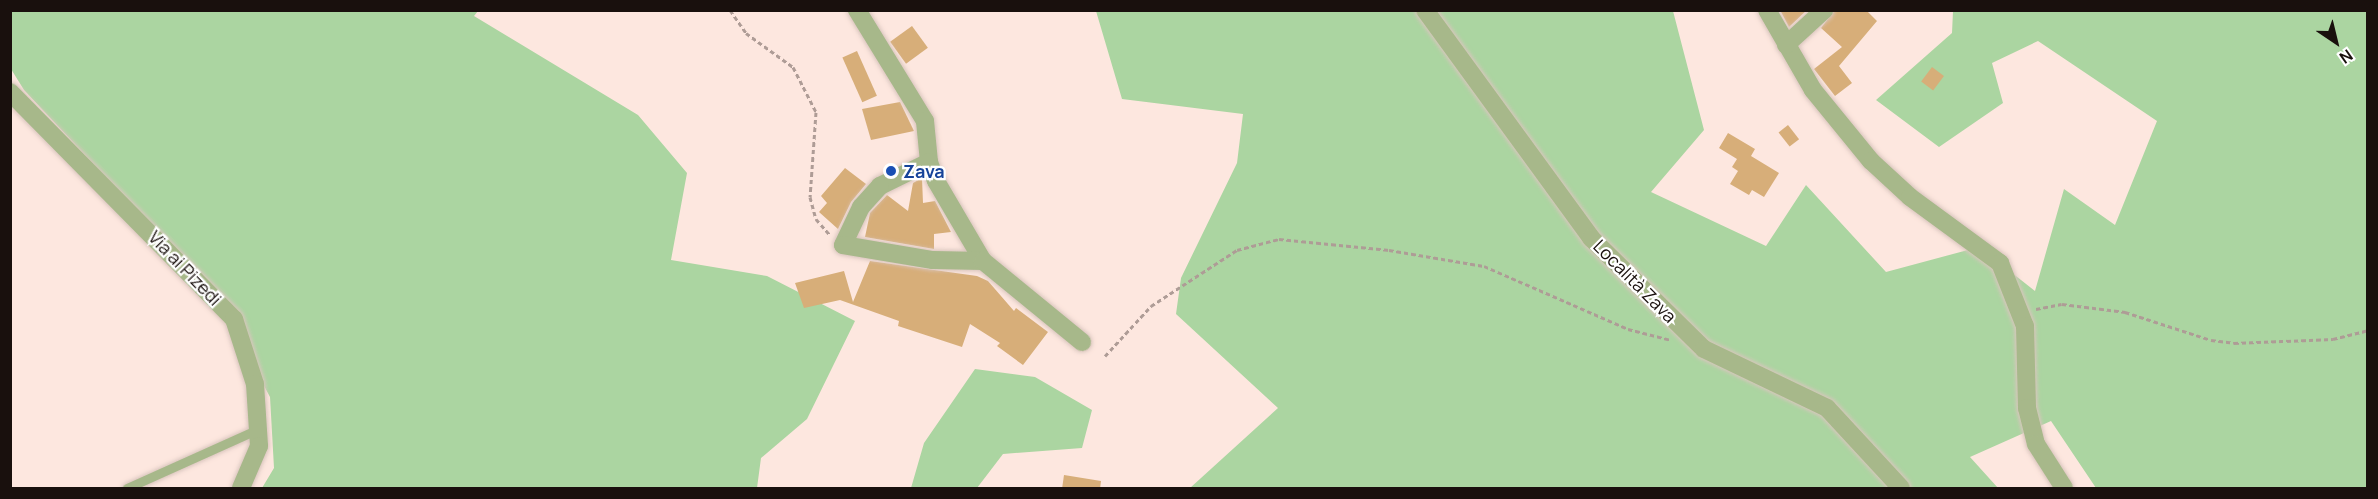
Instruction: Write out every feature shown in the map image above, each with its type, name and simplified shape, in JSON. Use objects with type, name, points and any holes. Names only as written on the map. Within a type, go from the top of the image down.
[{"type":"street","points":[[857,10],[925,121],[929,162],[936,181],[983,261],[1082,342]]},
{"type":"street","name":"Località Zava","points":[[1425,10],[1591,238],[1704,349],[1827,408],[1901,489]]},
{"type":"street","points":[[1767,10],[1813,90],[1871,161],[1910,197],[2000,263],[2025,326],[2027,408],[2036,444],[2064,489]]},
{"type":"street","points":[[1786,45],[1824,10]]},
{"type":"street","name":"Via ai Pizedi","points":[[10,92],[234,319],[255,384],[259,446],[241,489]]},
{"type":"street","points":[[929,162],[880,186],[861,207],[843,245],[933,260],[983,261]]},
{"type":"lane","points":[[127,489],[258,429]]},
{"type":"path","points":[[730,10],[746,33],[793,67],[816,112],[810,197],[816,219],[843,245]]},
{"type":"path","points":[[1105,356],[1151,306],[1237,250],[1279,239],[1389,250],[1485,266],[1628,329],[1704,349]]},
{"type":"path","points":[[2021,317],[2040,307],[2062,304],[2087,307],[2125,312],[2211,340],[2234,343],[2333,339],[2367,330]]},
{"type":"green space","points":[[11,11],[478,11],[474,16],[638,115],[687,173],[671,260],[767,276],[855,321],[807,419],[761,458],[757,488],[262,488],[274,468],[270,397],[213,291],[24,90],[11,69]]},
{"type":"green space","points":[[1096,11],[1673,11],[1704,130],[1651,192],[1766,246],[1806,185],[1886,272],[1979,247],[2035,291],[2064,189],[2115,225],[2157,121],[2038,41],[1992,63],[2003,103],[1939,147],[1876,100],[1952,33],[1953,11],[2367,11],[2367,488],[2096,488],[2051,421],[1970,457],[1998,488],[1190,488],[1278,408],[1176,314],[1181,278],[1237,163],[1243,114],[1122,99]]},
{"type":"green space","points":[[975,369],[1035,377],[1092,410],[1082,448],[1003,454],[977,488],[911,488],[924,443]]},
{"type":"building","points":[[1780,10],[1807,10],[1789,27]]},
{"type":"building","points":[[1835,10],[1866,10],[1877,21],[1839,66],[1852,83],[1835,96],[1814,69],[1842,47],[1821,28]]},
{"type":"building","points":[[912,26],[928,48],[906,64],[890,42]]},
{"type":"building","points":[[857,51],[877,96],[862,102],[842,58]]},
{"type":"building","points":[[1932,67],[1944,76],[1933,90],[1921,81]]},
{"type":"building","points":[[900,102],[914,131],[871,140],[862,109]]},
{"type":"building","points":[[1788,125],[1799,139],[1790,147],[1779,132]]},
{"type":"building","points":[[1728,133],[1755,149],[1751,156],[1779,173],[1764,197],[1752,190],[1749,195],[1730,184],[1738,171],[1732,167],[1737,159],[1719,148]]},
{"type":"building","points":[[845,168],[866,184],[851,202],[838,229],[819,212],[827,203],[821,196]]},
{"type":"building","points":[[922,178],[923,203],[935,201],[951,232],[934,234],[934,249],[865,237],[870,213],[887,195],[908,211],[913,183]]},
{"type":"building","points":[[870,261],[977,276],[988,281],[1014,311],[1016,308],[1048,332],[1023,365],[997,346],[1000,343],[970,324],[962,347],[898,326],[899,321],[840,300],[804,308],[795,283],[844,271],[853,302]]},
{"type":"building","points":[[1064,475],[1101,481],[1100,489],[1062,489]]},
{"type":"place","name":"Zava","points":[[891,171]]}]
